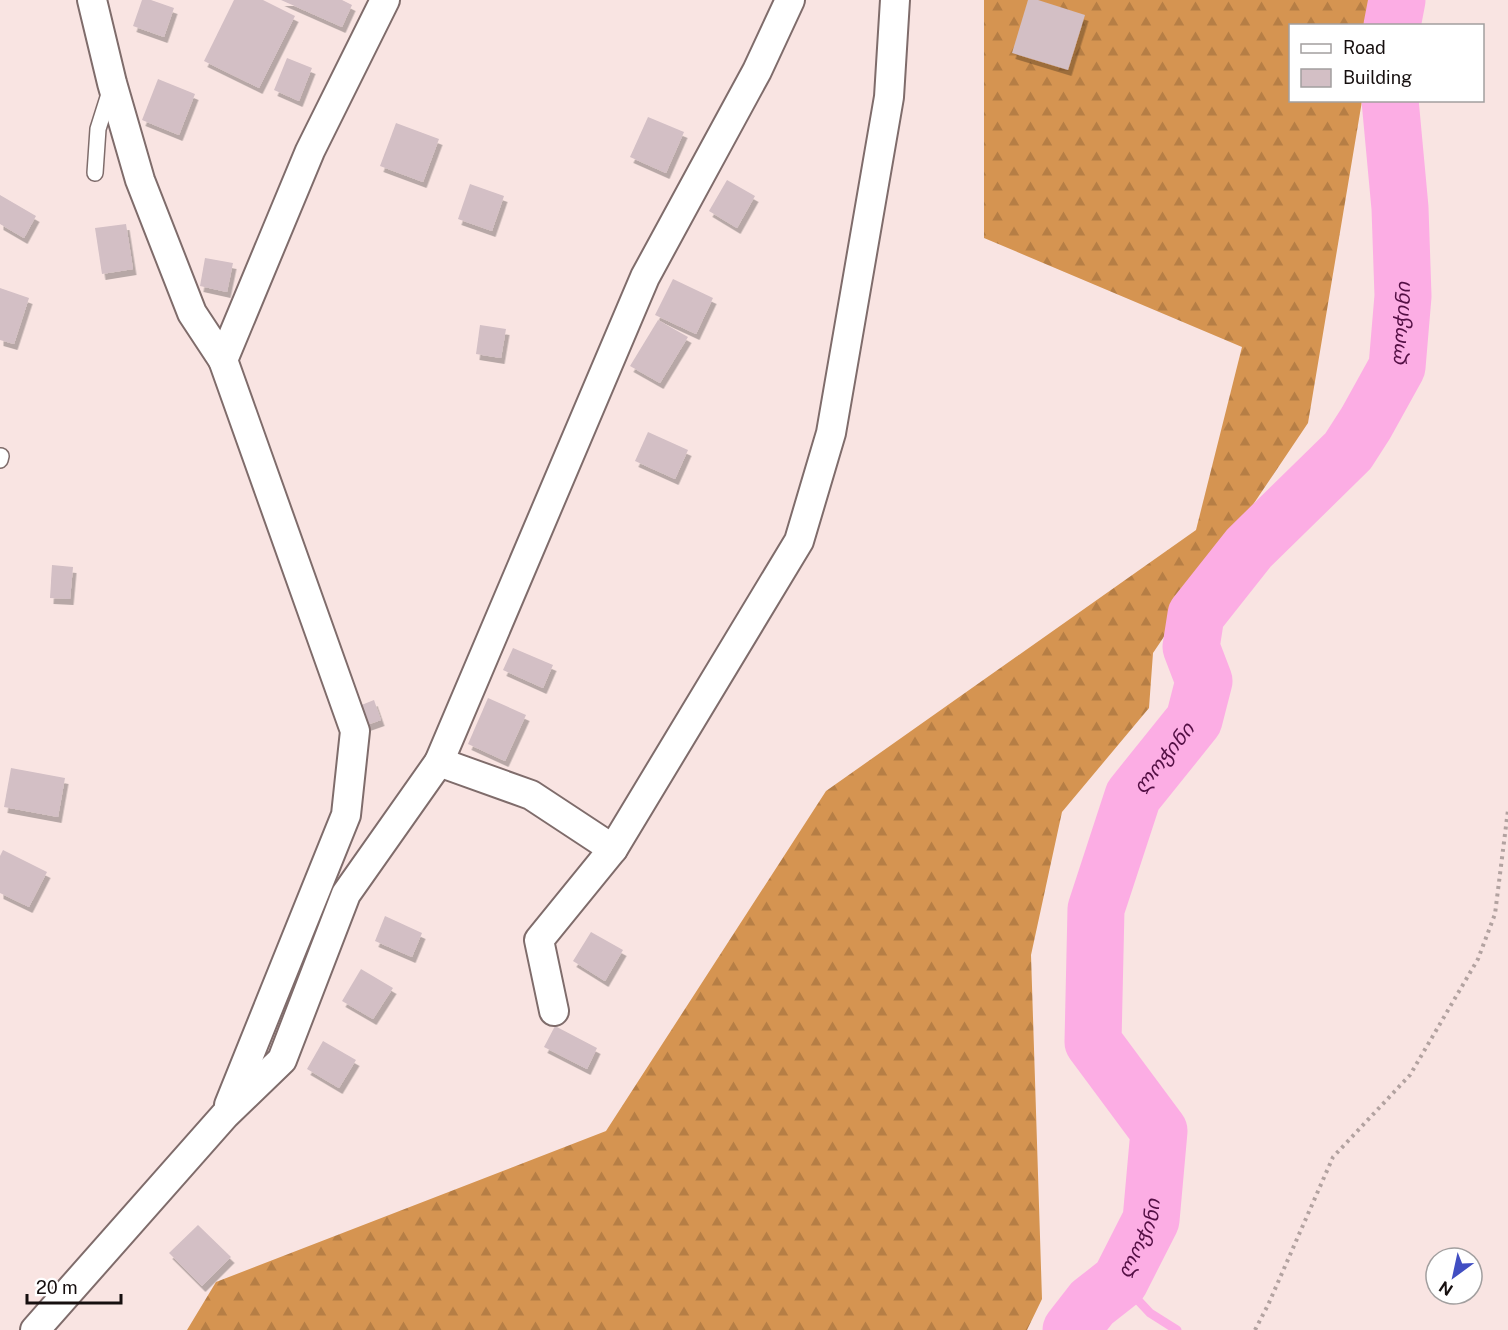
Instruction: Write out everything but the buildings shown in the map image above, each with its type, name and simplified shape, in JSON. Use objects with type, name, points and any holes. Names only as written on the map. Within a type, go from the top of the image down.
[{"type":"street","points":[[92,0],[112,83],[140,180],[192,313],[223,360],[355,731],[346,815],[225,1115]]},
{"type":"street","points":[[223,360],[310,151],[385,0]]},
{"type":"street","points":[[34,1330],[225,1115],[282,1060],[346,894],[439,762],[645,277],[757,71],[790,0]]},
{"type":"street","points":[[554,1011],[539,940],[613,849],[799,541],[831,433],[889,98],[894,0]]},
{"type":"street","points":[[439,762],[531,795],[613,849]]},
{"type":"lane","points":[[95,173],[98,129],[112,83]]},
{"type":"path","points":[[1255,1330],[1333,1156],[1410,1075],[1478,959],[1495,914],[1508,810]]},
{"type":"green space","points":[[984,0],[1377,0],[1374,24],[1289,24],[1289,102],[1362,102],[1308,423],[1153,653],[1149,708],[1062,812],[1031,955],[1042,1299],[1027,1330],[187,1330],[216,1282],[606,1131],[826,791],[1196,530],[1242,347],[984,238]]},
{"type":"waterway","name":"ლოჭინი","points":[[1392,24],[1397,0]]},
{"type":"waterway","name":"ლოჭინი","points":[[1071,1330],[1092,1303],[1120,1281],[1151,1220],[1159,1131],[1093,1042],[1096,909],[1133,796],[1194,720],[1204,681],[1191,647],[1196,615],[1249,548],[1348,451],[1397,367],[1403,296],[1400,208],[1390,102]]},
{"type":"waterway","points":[[1120,1281],[1150,1313],[1177,1330]]}]
